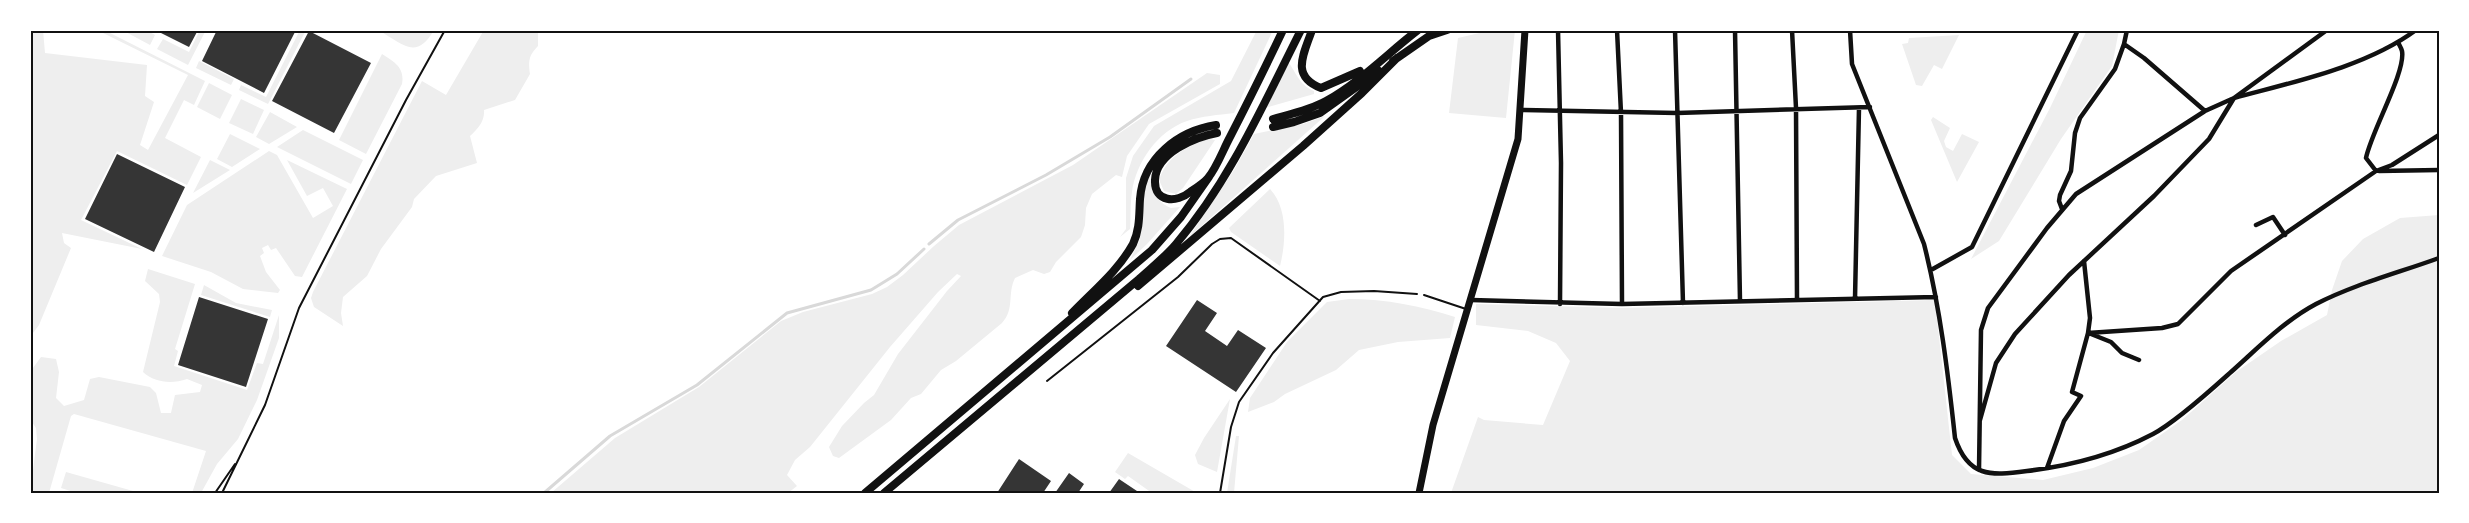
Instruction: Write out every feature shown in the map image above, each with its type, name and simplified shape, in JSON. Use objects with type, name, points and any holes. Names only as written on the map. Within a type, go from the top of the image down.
[{"type":"main road","points":[[865,493],[1152,250],[1181,217],[1209,177],[1283,30]]},
{"type":"main road","points":[[884,493],[1089,322],[1175,246],[1228,172],[1301,30]]},
{"type":"main road","points":[[1312,30],[1302,57],[1301,69],[1304,78],[1321,88],[1354,75],[1390,53]]},
{"type":"main road","points":[[1418,30],[1325,102],[1273,123],[1294,122],[1320,113],[1429,36],[1447,30]]},
{"type":"main road","points":[[1419,493],[1433,425],[1518,139],[1525,30]]},
{"type":"main road","points":[[1089,322],[1197,238],[1362,93],[1397,58]]},
{"type":"main road","points":[[1047,337],[1115,269],[1129,250],[1137,233],[1141,189],[1145,176],[1162,151],[1185,134],[1202,128],[1216,129],[1192,140],[1168,156],[1157,172],[1155,180],[1162,198],[1169,201],[1183,199],[1209,177]]},
{"type":"street","points":[[1558,30],[1561,111],[1560,304]]},
{"type":"street","points":[[1617,30],[1621,113],[1622,304]]},
{"type":"street","points":[[1675,30],[1683,303]]},
{"type":"street","points":[[1735,30],[1740,302]]},
{"type":"street","points":[[1792,30],[1796,108],[1797,300]]},
{"type":"street","points":[[1850,30],[1852,64],[1924,244],[1931,270],[1955,438],[1961,454],[1971,466],[1978,470],[2016,473],[2047,468],[2081,461],[2154,434],[2300,314],[2317,304],[2378,279],[2439,258]]},
{"type":"street","points":[[1931,270],[1972,247],[2078,30]]},
{"type":"street","points":[[2062,209],[2059,201],[2060,195],[2071,171],[2075,133],[2080,118],[2115,69],[2127,30]]},
{"type":"street","points":[[1978,470],[1981,330],[1988,308],[2062,209],[2076,194],[2205,111],[2234,98],[2334,70],[2398,42],[2416,30]]},
{"type":"street","points":[[1980,420],[1996,363],[2015,334],[2069,275],[2154,196],[2209,139],[2234,98],[2328,31]]},
{"type":"street","points":[[2376,171],[2366,158],[2368,146],[2392,92],[2402,51],[2398,42]]},
{"type":"street","points":[[2124,44],[2144,58],[2205,111]]},
{"type":"street","points":[[1521,111],[1677,113],[1870,107]]},
{"type":"street","points":[[1855,299],[1859,108]]},
{"type":"street","points":[[2088,333],[2162,328],[2178,324],[2231,271],[2376,171],[2392,165],[2439,135]]},
{"type":"street","points":[[2376,171],[2439,170]]},
{"type":"street","points":[[2256,225],[2273,217],[2285,234]]},
{"type":"street","points":[[2047,468],[2064,421],[2081,396],[2072,392],[2090,318],[2084,261]]},
{"type":"street","points":[[1472,300],[1622,304],[1936,297]]},
{"type":"street","points":[[2088,333],[2111,342],[2122,353],[2139,360]]},
{"type":"lane","points":[[222,493],[272,389],[299,308],[406,100],[445,30]]},
{"type":"lane","points":[[1047,381],[1178,277],[1220,239],[1231,238],[1320,301]]},
{"type":"lane","points":[[1220,493],[1231,428],[1239,402],[1273,353],[1323,297],[1341,292],[1374,291],[1417,294]]},
{"type":"lane","points":[[1424,295],[1468,310]]},
{"type":"lane","points":[[215,493],[237,461]]},
{"type":"shaded area","points":[[30,30],[43,30],[45,53],[147,65],[145,96],[154,102],[140,145],[148,150],[188,75],[97,30],[109,30],[108,32],[205,81],[194,105],[184,100],[165,138],[201,157],[187,185],[117,151],[81,220],[142,249],[62,233],[64,243],[71,248],[39,325],[30,337]]},
{"type":"shaded area","points":[[122,30],[146,30],[155,35],[150,45]]},
{"type":"shaded area","points":[[200,30],[206,30],[188,65],[157,49],[163,39],[189,52]]},
{"type":"shaded area","points":[[300,30],[306,30],[268,104],[239,90],[241,85],[266,97]]},
{"type":"shaded area","points":[[378,30],[434,30],[421,45],[409,47]]},
{"type":"shaded area","points":[[484,30],[538,30],[538,46],[530,58],[530,74],[515,100],[484,110],[480,124],[470,136],[477,163],[436,176],[414,199],[412,207],[381,249],[367,276],[343,297],[341,313],[343,326],[314,307],[311,298],[313,292],[422,81],[446,95]]},
{"type":"shaded area","points":[[1257,30],[1273,30],[1234,113],[1187,121],[1176,126],[1158,140],[1138,170],[1132,192],[1130,229],[1120,237],[1126,229],[1126,178],[1133,156],[1154,126],[1231,81]]},
{"type":"shaded area","points":[[1515,30],[1506,118],[1449,113],[1458,38],[1488,31]]},
{"type":"shaded area","points":[[2087,30],[2119,30],[2112,66],[2061,139],[1999,241],[1971,259],[2050,108]]},
{"type":"shaded area","points":[[1959,35],[1942,69],[1934,65],[1922,86],[1916,85],[1902,44],[1908,43],[1909,38]]},
{"type":"shaded area","points":[[382,54],[400,69],[402,84],[366,154],[339,140]]},
{"type":"shaded area","points":[[199,61],[234,79],[231,85],[196,68]]},
{"type":"shaded area","points":[[1288,62],[1301,82],[1314,91],[1314,94],[1265,108]]},
{"type":"shaded area","points":[[1207,73],[1220,75],[1220,84],[1149,124],[1127,156],[1122,177],[1116,175],[1092,194],[1086,208],[1085,225],[1081,237],[1056,262],[1050,272],[1044,274],[1033,270],[1015,278],[1011,290],[1010,307],[1002,323],[956,361],[941,370],[921,394],[911,398],[891,420],[839,458],[833,456],[829,447],[842,426],[874,395],[898,354],[961,276],[957,274],[938,292],[890,347],[810,447],[795,460],[787,475],[797,486],[788,493],[551,493],[615,438],[699,387],[781,321],[803,312],[872,294],[887,287],[959,225],[1073,165]]},
{"type":"shaded area","points":[[209,83],[232,95],[220,119],[197,107]]},
{"type":"shaded area","points":[[241,99],[264,110],[253,134],[229,123]]},
{"type":"shaded area","points":[[270,112],[297,127],[269,144],[256,137]]},
{"type":"shaded area","points":[[1325,116],[1189,237],[1234,170],[1254,134],[1303,124]]},
{"type":"shaded area","points":[[1933,117],[1950,128],[1944,141],[1946,147],[1953,151],[1962,134],[1979,142],[1957,182],[1931,120]]},
{"type":"shaded area","points":[[303,130],[363,160],[351,184],[277,147]]},
{"type":"shaded area","points":[[230,134],[260,149],[232,167],[217,159]]},
{"type":"shaded area","points":[[1208,139],[1215,140],[1183,188],[1176,194],[1164,191],[1159,180],[1172,159],[1192,145]]},
{"type":"shaded area","points":[[269,151],[277,155],[313,218],[333,206],[323,188],[307,196],[287,160],[347,189],[302,277],[295,276],[276,248],[271,250],[268,245],[262,248],[264,253],[260,256],[266,272],[280,290],[278,293],[243,289],[211,272],[162,256],[187,205]]},
{"type":"shaded area","points":[[210,160],[230,170],[193,193]]},
{"type":"shaded area","points":[[1150,175],[1153,190],[1158,198],[1171,208],[1180,207],[1130,260],[1140,239],[1145,186]]},
{"type":"shaded area","points":[[1270,189],[1283,215],[1284,247],[1280,266],[1231,232],[1229,228]]},
{"type":"shaded area","points":[[2439,215],[2439,493],[1451,493],[1478,417],[1484,420],[1543,425],[1570,361],[1556,343],[1528,331],[1476,325],[1476,304],[1622,308],[1935,300],[1952,455],[1971,474],[2043,480],[2093,468],[2139,450],[2182,420],[2236,372],[2281,341],[2327,315],[2332,290],[2342,261],[2363,239],[2400,218]]},
{"type":"shaded area","points":[[148,269],[195,284],[175,349],[178,351],[174,366],[247,390],[257,363],[263,364],[279,315],[279,338],[257,400],[238,439],[217,464],[201,493],[192,493],[206,451],[74,414],[71,416],[49,493],[30,493],[37,439],[36,428],[30,419],[30,372],[41,357],[56,359],[59,372],[56,398],[64,406],[84,400],[90,379],[99,377],[150,387],[156,393],[161,413],[171,413],[175,395],[200,392],[202,385],[187,379],[164,382],[143,372],[160,302],[159,294],[145,281]]},
{"type":"shaded area","points":[[204,285],[236,303],[272,310],[270,317],[201,295]]},
{"type":"shaded area","points":[[1349,299],[1403,304],[1455,317],[1450,338],[1398,342],[1359,350],[1336,370],[1285,394],[1274,402],[1248,412],[1250,398],[1287,342],[1327,302]]},
{"type":"shaded area","points":[[1230,399],[1217,472],[1198,464],[1195,455]]},
{"type":"shaded area","points":[[1236,436],[1239,436],[1234,493],[1227,493]]},
{"type":"shaded area","points":[[1128,453],[1197,493],[1152,493],[1128,476],[1125,479],[1115,472]]},
{"type":"shaded area","points":[[66,472],[133,491],[133,493],[77,493],[61,488]]},
{"type":"building","points":[[155,30],[198,30],[189,47]]},
{"type":"building","points":[[217,30],[296,30],[264,93],[202,61]]},
{"type":"building","points":[[309,31],[371,63],[334,133],[272,101]]},
{"type":"building","points":[[117,154],[185,187],[154,252],[85,219]]},
{"type":"building","points":[[199,297],[268,319],[246,387],[178,365]]},
{"type":"building","points":[[1197,300],[1217,313],[1205,331],[1227,346],[1238,330],[1266,348],[1236,392],[1166,346]]},
{"type":"building","points":[[1019,459],[1051,481],[1043,493],[997,493]]},
{"type":"building","points":[[1069,473],[1084,484],[1078,493],[1055,493]]},
{"type":"building","points":[[1119,479],[1140,493],[1109,493]]},
{"type":"waterway","points":[[929,244],[958,220],[1046,175],[1110,137],[1191,79]]},
{"type":"waterway","points":[[544,493],[610,436],[697,385],[787,313],[871,290],[897,274],[924,249]]}]
